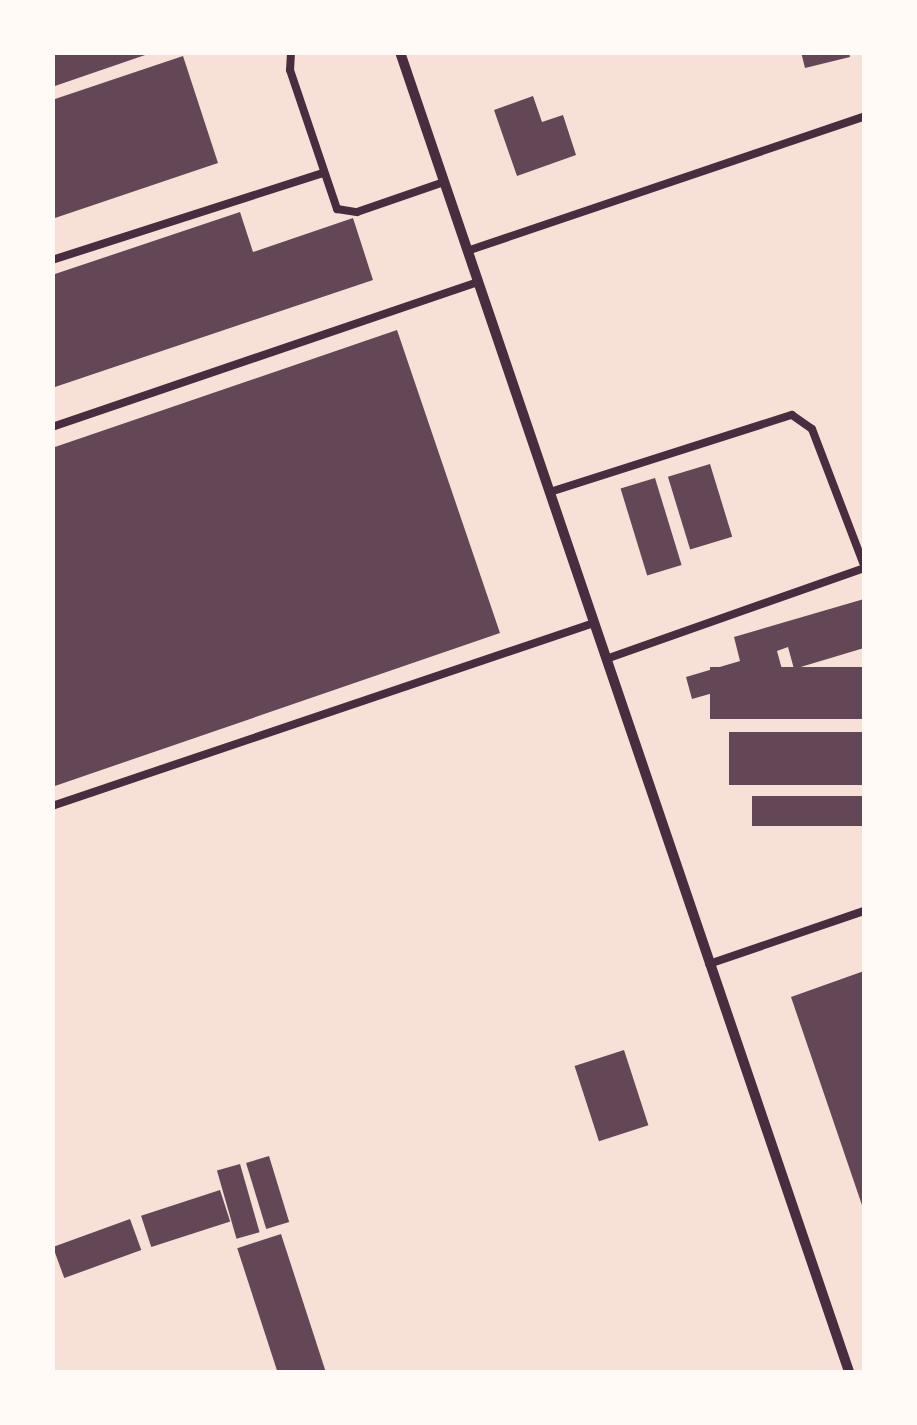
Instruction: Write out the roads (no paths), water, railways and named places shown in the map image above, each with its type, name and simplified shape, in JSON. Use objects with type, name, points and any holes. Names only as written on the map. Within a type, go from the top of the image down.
[{"type":"street","points":[[400,52],[849,1372]]},
{"type":"lane","points":[[291,52],[290,70],[334,205],[346,214],[444,182]]},
{"type":"lane","points":[[467,251],[864,117]]},
{"type":"lane","points":[[52,260],[322,173]]},
{"type":"lane","points":[[52,427],[478,282]]},
{"type":"lane","points":[[550,492],[792,415],[812,429],[864,567],[606,658]]},
{"type":"lane","points":[[52,806],[594,623]]},
{"type":"lane","points":[[710,964],[864,911]]}]
